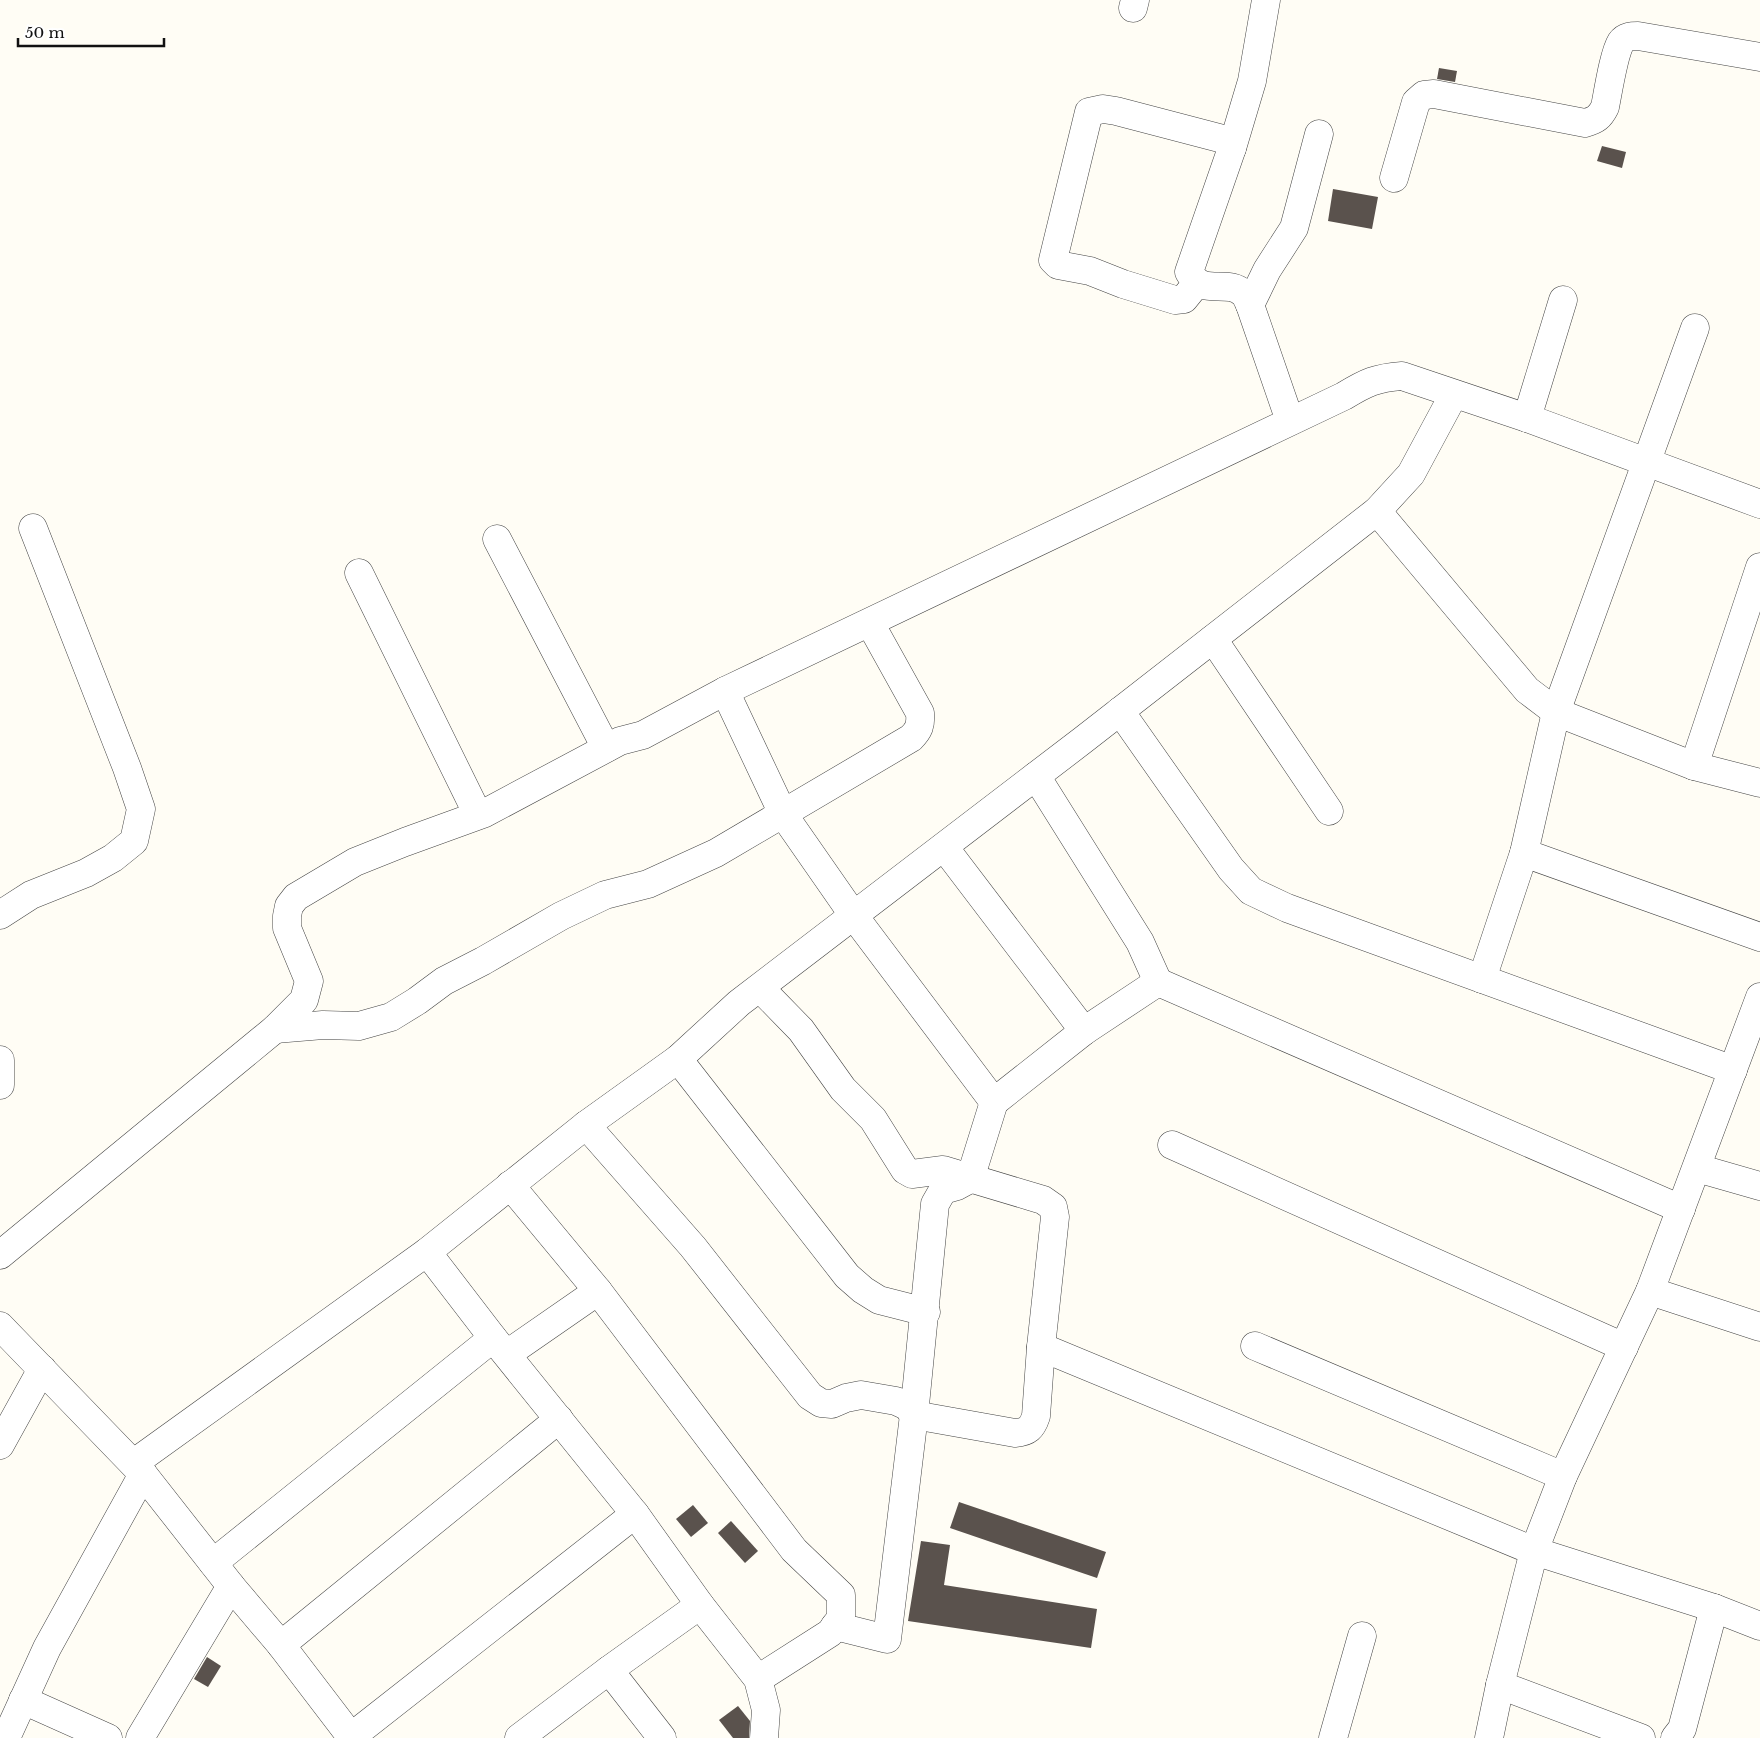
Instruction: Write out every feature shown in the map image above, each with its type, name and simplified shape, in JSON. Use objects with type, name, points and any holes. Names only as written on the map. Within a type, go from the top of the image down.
[{"type":"street","points":[[1266,0],[1252,81],[1232,148],[1189,272],[1194,281],[1201,285],[1237,289],[1244,294],[1250,304],[1290,421]]},
{"type":"street","points":[[1394,178],[1416,102],[1424,95],[1434,94],[1585,123],[1595,121],[1601,116],[1605,107],[1618,50],[1622,41],[1629,36],[1760,57]]},
{"type":"street","points":[[1197,283],[1184,299],[1175,300],[1123,284],[1090,271],[1058,265],[1052,260],[1089,112],[1103,109],[1116,111],[1223,139],[1232,148]]},
{"type":"street","points":[[1250,304],[1267,270],[1294,228],[1319,134]]},
{"type":"street","points":[[1527,418],[1563,300]]},
{"type":"street","points":[[1482,979],[1524,853],[1556,712],[1695,328]]},
{"type":"street","points":[[0,1255],[275,1029],[304,1000],[310,981],[286,928],[286,916],[289,906],[296,897],[355,862],[478,815],[532,789],[620,741],[643,735],[725,691],[1344,396],[1366,382],[1383,377],[1402,376],[1527,418],[1760,504]]},
{"type":"street","points":[[6,1738],[47,1648],[139,1468],[427,1252],[586,1125],[678,1059],[739,1004],[1377,511],[1411,474],[1454,394]]},
{"type":"street","points":[[1377,511],[1527,690],[1556,712],[1694,766],[1760,783]]},
{"type":"street","points":[[0,915],[31,895],[86,873],[113,858],[134,841],[141,809],[127,768],[32,528]]},
{"type":"street","points":[[496,539],[606,748]]},
{"type":"street","points":[[1694,766],[1760,566]]},
{"type":"street","points":[[359,573],[478,815]]},
{"type":"street","points":[[275,1029],[323,1024],[359,1026],[391,1017],[444,982],[561,916],[605,895],[648,884],[716,853],[911,738],[918,731],[921,724],[920,713],[870,623]]},
{"type":"street","points":[[1213,639],[1329,811]]},
{"type":"street","points":[[725,691],[783,814],[854,916],[994,1102]]},
{"type":"street","points":[[1120,711],[1231,869],[1251,892],[1287,908],[1733,1070]]},
{"type":"street","points":[[1036,776],[1140,942],[1158,982],[1681,1209]]},
{"type":"street","points":[[944,847],[1084,1031]]},
{"type":"street","points":[[1524,853],[1760,937]]},
{"type":"street","points":[[835,1626],[887,1639],[926,1312],[935,1204],[943,1190],[958,1186],[970,1179],[994,1102],[1084,1031],[1158,982]]},
{"type":"street","points":[[586,1125],[693,1247],[810,1396],[821,1403],[832,1404],[846,1398],[861,1395],[896,1401],[907,1406],[914,1415],[1015,1433],[1026,1432],[1033,1426],[1036,1416],[1041,1347],[1055,1217],[1053,1207],[1043,1200],[943,1170],[912,1174],[905,1170],[873,1119],[844,1089],[801,1030],[760,988]]},
{"type":"street","points":[[1489,1738],[1500,1685],[1534,1551],[1563,1476],[1650,1291],[1733,1070],[1753,1038],[1760,997]]},
{"type":"street","points":[[678,1059],[847,1276],[863,1290],[879,1300],[926,1312]]},
{"type":"street","points":[[0,1060],[0,1086]]},
{"type":"street","points":[[1172,1145],[1624,1347]]},
{"type":"street","points":[[1697,1168],[1760,1186]]},
{"type":"street","points":[[510,1185],[598,1291],[794,1550],[841,1595],[841,1618],[830,1633],[758,1679]]},
{"type":"street","points":[[427,1252],[635,1514],[700,1605],[758,1679],[766,1710],[764,1738]]},
{"type":"street","points":[[213,1563],[500,1346],[598,1291]]},
{"type":"street","points":[[1650,1291],[1760,1328]]},
{"type":"street","points":[[0,1326],[139,1468],[352,1737],[635,1514]]},
{"type":"street","points":[[1255,1346],[1563,1476]]},
{"type":"street","points":[[1041,1347],[1534,1551],[1714,1608],[1760,1626]]},
{"type":"street","points":[[0,1445],[42,1369]]},
{"type":"street","points":[[281,1646],[559,1419]]},
{"type":"street","points":[[140,1738],[231,1586]]},
{"type":"street","points":[[522,1737],[609,1670],[700,1605]]},
{"type":"street","points":[[1675,1738],[1682,1729],[1714,1608]]},
{"type":"street","points":[[1334,1738],[1362,1636]]},
{"type":"street","points":[[609,1670],[662,1738]]},
{"type":"street","points":[[1500,1685],[1641,1738]]},
{"type":"street","points":[[23,1700],[108,1738]]},
{"type":"building","points":[[1439,68],[1457,71],[1455,82],[1437,79]]},
{"type":"building","points":[[1602,146],[1626,152],[1622,168],[1597,161]]},
{"type":"building","points":[[1333,189],[1378,197],[1372,229],[1328,221]]},
{"type":"building","points":[[959,1502],[1106,1552],[1097,1578],[950,1528]]},
{"type":"building","points":[[693,1505],[708,1523],[691,1537],[676,1519]]},
{"type":"building","points":[[731,1521],[758,1551],[745,1563],[718,1533]]},
{"type":"building","points":[[921,1541],[950,1545],[944,1585],[1097,1609],[1091,1648],[908,1621]]},
{"type":"building","points":[[207,1657],[221,1666],[208,1687],[194,1679]]},
{"type":"building","points":[[738,1706],[750,1721],[749,1738],[733,1738],[719,1720]]}]
